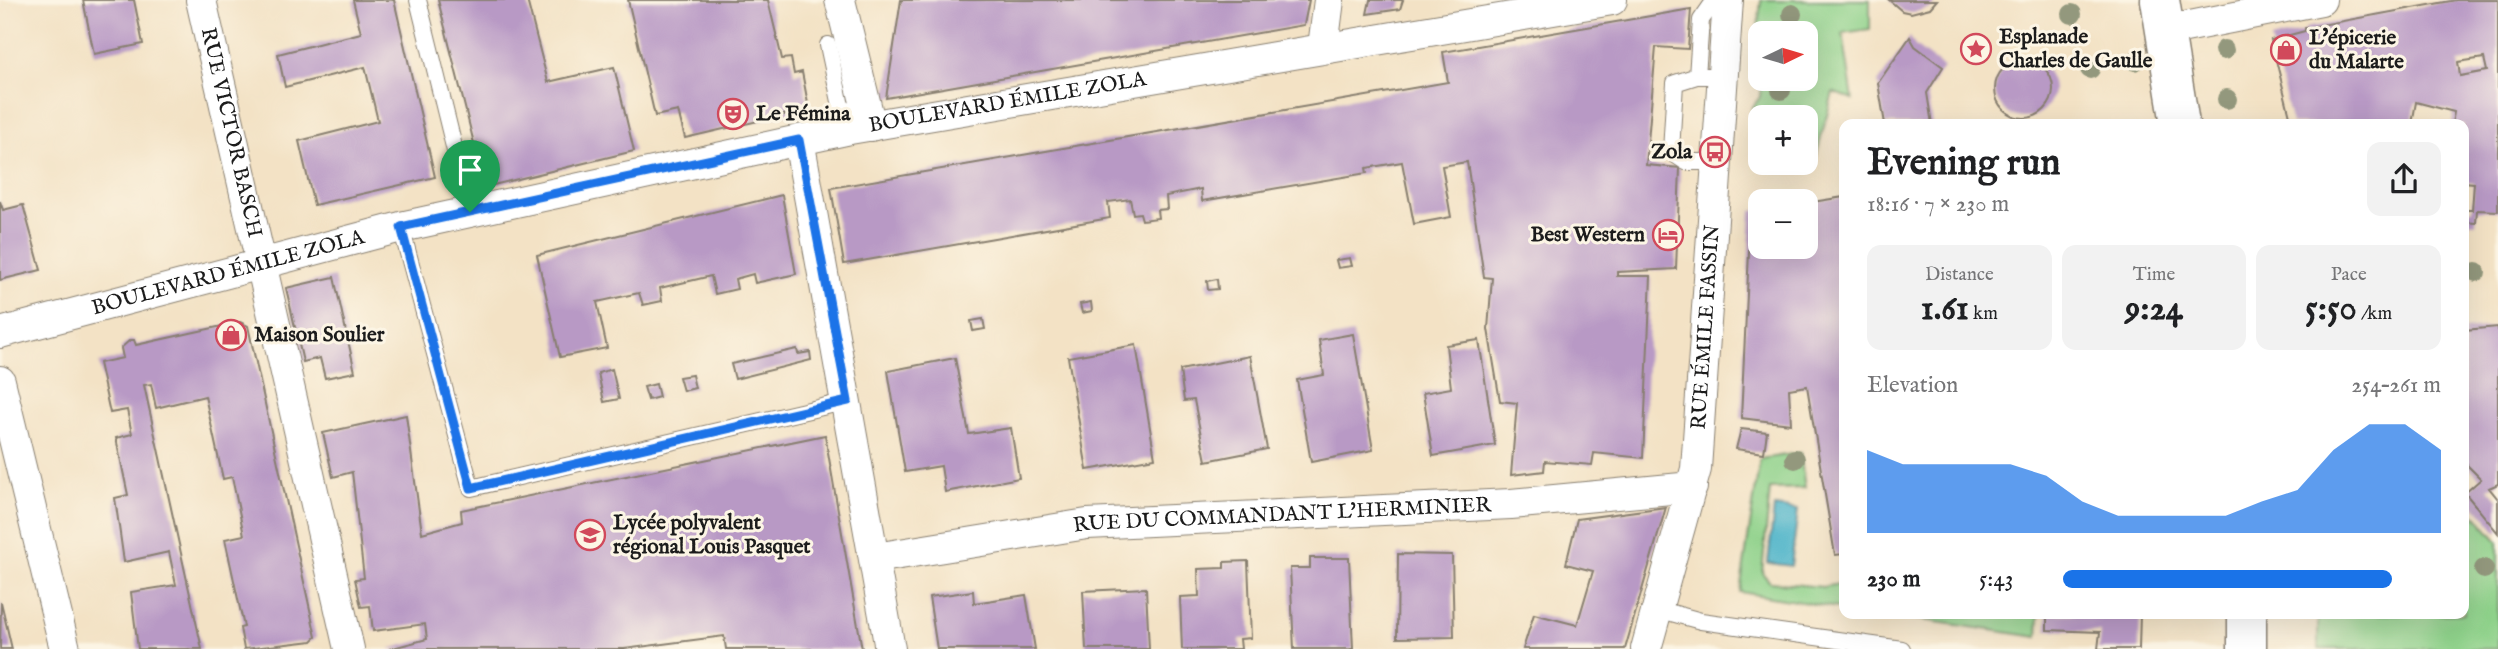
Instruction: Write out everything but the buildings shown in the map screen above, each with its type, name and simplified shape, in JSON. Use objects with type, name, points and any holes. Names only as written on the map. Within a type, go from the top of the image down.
[{"type":"main road","points":[[2162,16],[2179,119]]},
{"type":"main road","points":[[2247,619],[2247,649]]},
{"type":"street","name":"RUE VICTOR BASCH","points":[[201,0],[349,649]]},
{"type":"street","points":[[840,0],[871,126]]},
{"type":"street","points":[[1323,47],[1329,0]]},
{"type":"street","name":"BOULEVARD ÉMILE ZOLA","points":[[0,333],[401,227],[799,140],[1323,47],[1612,0]]},
{"type":"street","name":"RUE ÉMILE FASSIN","points":[[1646,649],[1696,470],[1715,162],[1709,76],[1728,0]]},
{"type":"street","points":[[2162,16],[2321,0]]},
{"type":"street","points":[[799,140],[848,401],[890,649]]},
{"type":"street","points":[[0,381],[65,649]]},
{"type":"street","name":"RUE DU COMMANDANT L'HERMINIER","points":[[875,558],[1087,524],[1511,504],[1692,487]]},
{"type":"lane","points":[[418,0],[470,212]]},
{"type":"lane","points":[[1715,0],[1700,20],[1709,76],[1675,83],[1671,152],[1685,162],[1715,162]]},
{"type":"lane","points":[[828,45],[841,106],[871,126]]},
{"type":"lane","points":[[401,227],[471,488],[848,401]]},
{"type":"lane","points":[[1657,609],[1702,621],[1902,649]]},
{"type":"green space","points":[[1761,0],[1870,0],[1870,29],[1843,33],[1853,100],[1833,92],[1818,150],[1818,105],[1754,105],[1760,97],[1760,91],[1818,91],[1818,21],[1759,21]]},
{"type":"green space","points":[[1800,453],[1805,488],[1770,489],[1762,573],[1770,582],[1823,587],[1839,584],[1839,608],[1740,592],[1760,459]]},
{"type":"green space","points":[[2469,508],[2498,541],[2498,649],[2318,649],[2318,619],[2469,619]]},
{"type":"green space","points":[[1916,619],[2039,619],[2038,637]]},
{"type":"water","points":[[1774,507],[1798,510],[1791,566],[1768,563]]},
{"type":"place","name":"Esplanade Charles de Gaulle","points":[[1976,49]]},
{"type":"place","name":"L'épicerie du Malarte","points":[[2286,50]]},
{"type":"place","name":"Le Fémina","points":[[733,114]]},
{"type":"place","name":"Zola","points":[[1715,152]]},
{"type":"place","name":"Best Western","points":[[1668,235]]},
{"type":"place","name":"Maison Soulier","points":[[231,335]]},
{"type":"place","name":"Lycée polyvalent régional Louis Pasquet","points":[[590,535]]},
{"type":"route","points":[[799,140],[848,401],[471,488],[401,227],[470,212],[799,140]]}]
